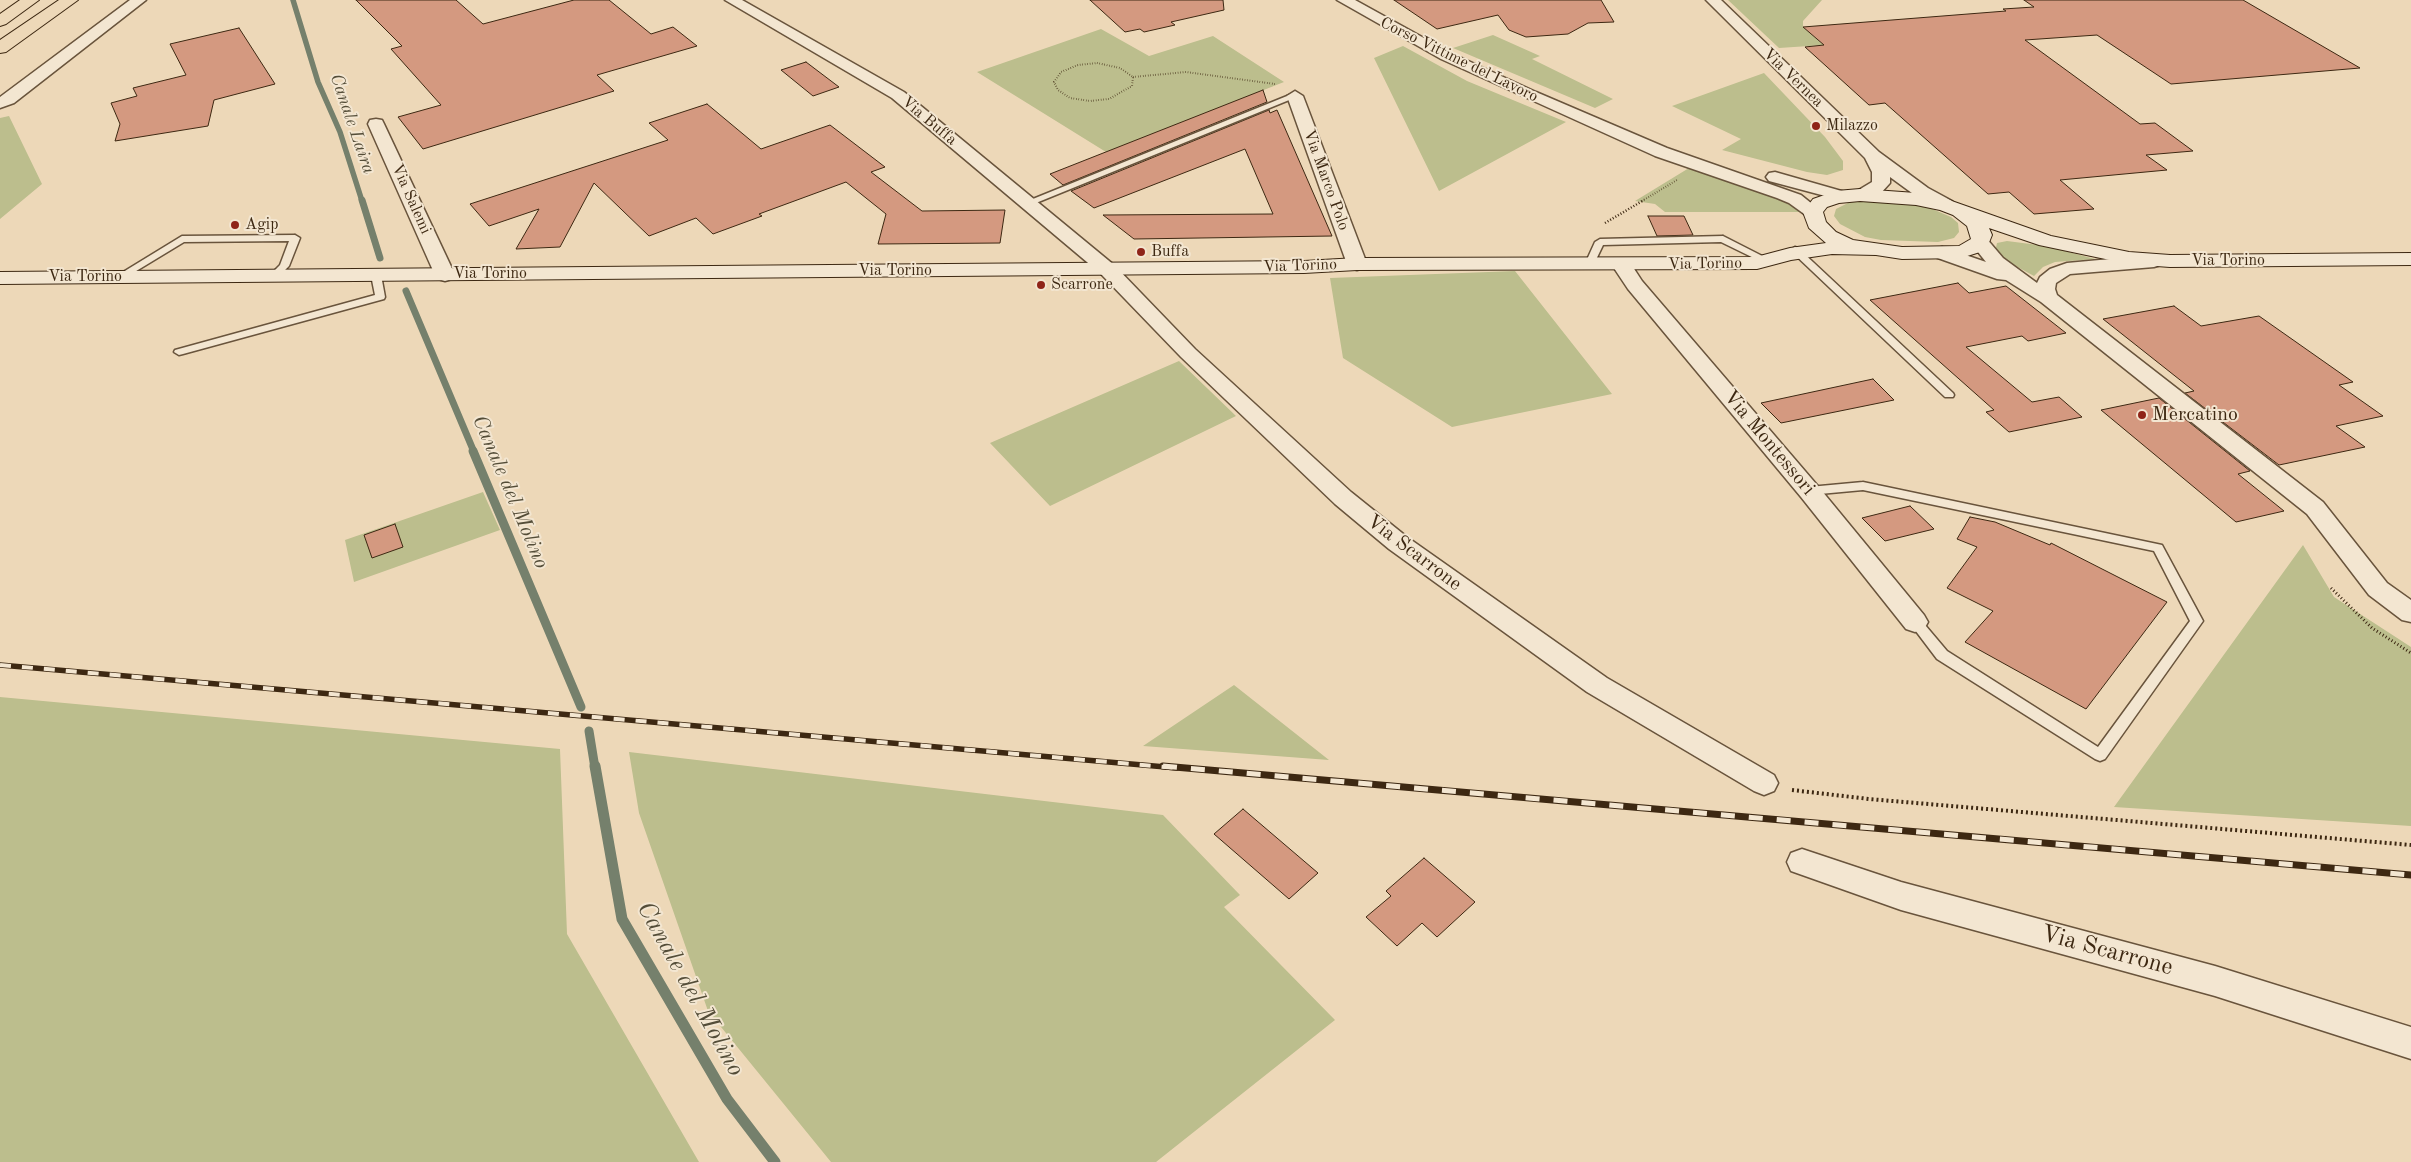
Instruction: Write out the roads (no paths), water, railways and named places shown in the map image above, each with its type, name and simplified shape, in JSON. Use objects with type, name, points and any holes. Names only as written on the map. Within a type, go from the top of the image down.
[{"type":"highway","points":[[0,21],[31,0]]},
{"type":"highway","points":[[0,48],[70,0]]},
{"type":"main road","points":[[1794,253],[1807,240],[1820,203],[1852,196],[1916,199],[1953,208],[2046,241]]},
{"type":"main road","points":[[1953,208],[1976,223],[1980,229],[1980,241]]},
{"type":"main road","points":[[1814,218],[1838,241],[1872,250],[1902,253],[1960,252],[1973,248],[1980,241],[2046,241]]},
{"type":"main road","name":"Via Torino","points":[[2046,241],[2113,255],[2154,260],[2411,259]]},
{"type":"main road","name":"Via Torino","points":[[0,278],[1304,267],[1357,264],[1622,265],[1757,263],[1794,253],[1832,248],[1872,250]]},
{"type":"street","points":[[0,103],[8,100],[139,0]]},
{"type":"street","name":"Via Buffa","points":[[732,0],[898,96],[1107,269]]},
{"type":"street","name":"Corso Vittime del Lavoro","points":[[1344,0],[1446,56],[1577,114]]},
{"type":"street","name":"Via Vernea","points":[[1713,0],[1873,156],[1922,192],[1953,208]]},
{"type":"street","name":"Via Marco Polo","points":[[1295,96],[1357,264]]},
{"type":"street","points":[[1577,114],[1776,177],[1852,196],[1874,190],[1880,183],[1881,172],[1873,156]]},
{"type":"street","points":[[1577,114],[1661,152],[1795,199],[1814,218]]},
{"type":"street","name":"Via Salemi","points":[[376,124],[444,275]]},
{"type":"street","points":[[1980,241],[1996,262],[2018,280],[2048,298],[2315,508],[2378,589],[2411,613]]},
{"type":"street","points":[[1942,253],[2018,280]]},
{"type":"street","points":[[2048,298],[2044,289],[2047,281],[2057,273],[2067,269],[2154,260]]},
{"type":"street","name":"Via Montessori","points":[[1622,265],[1635,285],[1810,491],[1915,622]]},
{"type":"street","name":"Via Scarrone","points":[[1107,269],[1202,366],[1344,498],[1398,543],[1597,685],[1764,783]]},
{"type":"street","name":"Via Scarrone","points":[[1802,862],[1901,896],[2215,981],[2411,1042]]},
{"type":"lane","points":[[1028,203],[1295,96]]},
{"type":"lane","points":[[120,277],[182,239],[295,238],[284,266],[274,276]]},
{"type":"lane","points":[[1590,264],[1600,242],[1722,239],[1766,261]]},
{"type":"lane","points":[[1794,253],[1949,395]]},
{"type":"lane","points":[[179,352],[380,297],[376,275]]},
{"type":"lane","points":[[1810,491],[1864,486],[2158,548],[2197,621],[2100,755],[1942,656],[1915,622]]},
{"type":"waterway","name":"Canale Laira","points":[[293,0],[318,82],[340,132],[362,201]]},
{"type":"waterway","name":"Canale Laira","points":[[362,200],[380,258]]},
{"type":"waterway","name":"Canale del Molino","points":[[406,291],[474,452]]},
{"type":"waterway","name":"Canale del Molino","points":[[473,451],[581,707]]},
{"type":"waterway","name":"Canale del Molino","points":[[589,731],[595,768]]},
{"type":"waterway","name":"Canale del Molino","points":[[595,766],[622,919],[727,1099],[775,1162]]},
{"type":"railway","points":[[0,665],[1177,768]]},
{"type":"railway","points":[[1163,766],[2411,875]]},
{"type":"place","name":"Milazzo","points":[[1816,126]]},
{"type":"place","name":"Agip","points":[[235,225]]},
{"type":"place","name":"Buffa","points":[[1141,252]]},
{"type":"place","name":"Scarrone","points":[[1041,285]]},
{"type":"place","name":"Mercatino","points":[[2142,415]]}]
